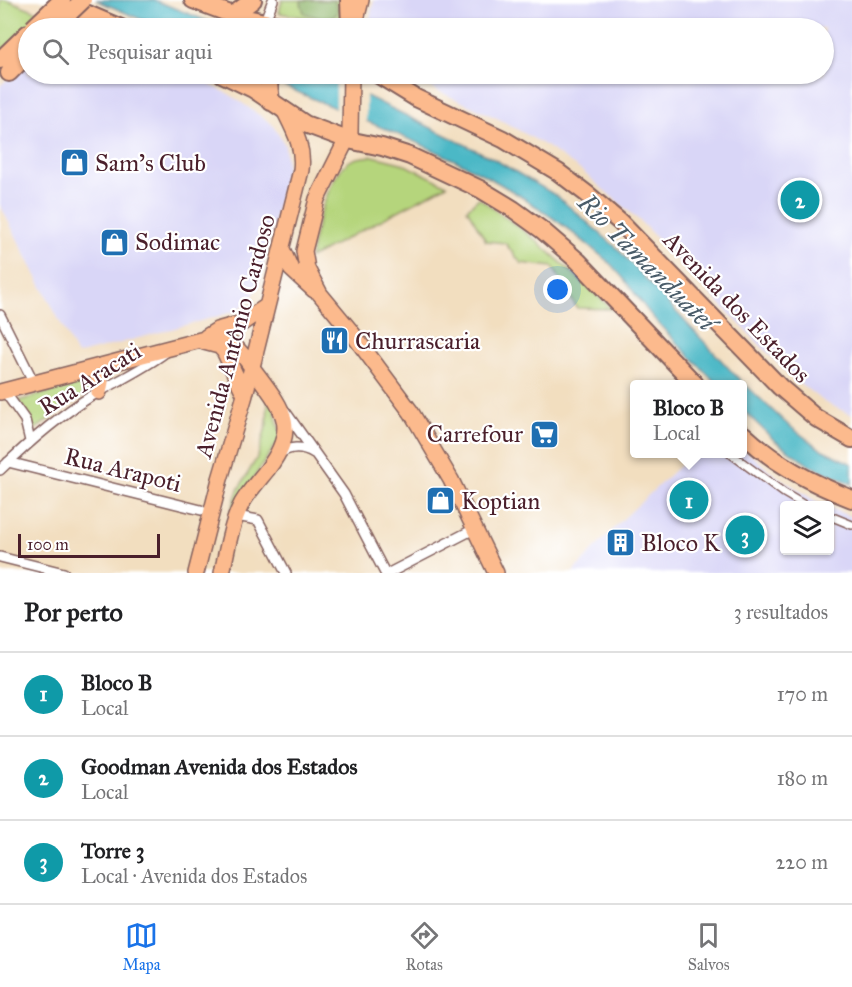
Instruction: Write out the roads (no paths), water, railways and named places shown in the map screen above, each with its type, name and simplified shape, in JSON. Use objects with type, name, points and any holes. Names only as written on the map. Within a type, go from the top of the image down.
[{"type":"highway","points":[[55,0],[97,18]]},
{"type":"highway","points":[[43,18],[62,0]]},
{"type":"highway","points":[[64,18],[83,0]]},
{"type":"highway","points":[[193,0],[241,18]]},
{"type":"highway","points":[[233,15],[253,0]]},
{"type":"highway","points":[[349,0],[351,18]]},
{"type":"highway","points":[[3,71],[14,52]]},
{"type":"highway","points":[[243,84],[305,123],[348,140],[397,152],[441,170],[480,189],[533,223],[578,261],[691,380]]},
{"type":"highway","points":[[269,84],[272,102]]},
{"type":"highway","name":"Avenida dos Estados","points":[[393,84],[416,98],[487,131],[525,152],[558,172],[595,200],[620,222],[780,387],[816,418],[852,439]]},
{"type":"highway","points":[[747,438],[789,471],[852,500]]},
{"type":"main road","points":[[355,18],[361,0]]},
{"type":"main road","name":"Avenida Antônio Cardoso","points":[[320,294],[307,269],[304,251],[321,188],[348,140],[351,123],[352,84]]},
{"type":"main road","name":"Avenida Antônio Cardoso","points":[[196,573],[220,479],[231,449],[300,178],[302,158],[298,138],[285,112]]},
{"type":"main road","points":[[282,249],[291,269],[320,294],[411,412],[451,480],[496,573]]},
{"type":"main road","points":[[197,340],[248,319],[267,306]]},
{"type":"main road","points":[[2,393],[212,337],[227,340],[237,347],[279,405],[285,420],[285,432],[278,455],[245,498],[236,516],[222,573]]},
{"type":"main road","points":[[197,340],[210,342],[224,351],[245,394]]},
{"type":"main road","points":[[93,368],[101,382],[99,392]]},
{"type":"street","points":[[267,18],[273,0]]},
{"type":"street","points":[[0,315],[34,383]]},
{"type":"street","name":"Rua Aracati","points":[[0,470],[27,444],[73,408],[148,365],[175,346]]},
{"type":"street","name":"Rua Arapoti","points":[[2,393],[25,420],[27,444],[35,469]]},
{"type":"street","points":[[279,405],[344,494],[387,573],[476,528]]},
{"type":"street","points":[[278,455],[294,448],[306,449],[316,455]]},
{"type":"street","points":[[737,458],[784,494],[797,501]]},
{"type":"street","name":"Rua Arapoti","points":[[8,462],[201,510]]},
{"type":"street","points":[[236,516],[258,520],[286,573]]},
{"type":"street","points":[[834,518],[852,525]]},
{"type":"street","points":[[0,557],[64,573]]},
{"type":"water","points":[[96,0],[154,0],[200,18],[138,18]]},
{"type":"water","points":[[279,84],[342,84],[492,158],[557,196],[617,248],[740,380],[713,380],[651,315],[612,265],[573,233],[517,194],[422,145]]},
{"type":"water","points":[[747,386],[787,424],[819,448],[852,464],[852,484],[809,465],[774,440],[747,414]]},
{"type":"place","name":"Sam's Club","points":[[74,163]]},
{"type":"place","name":"Goodman Avenida dos Estados","points":[[800,200]]},
{"type":"place","name":"Sodimac","points":[[114,242]]},
{"type":"place","name":"Churrascaria","points":[[334,341]]},
{"type":"place","name":"Carrefour","points":[[544,434]]},
{"type":"place","name":"Bloco B","points":[[689,500]]},
{"type":"place","name":"Koptian","points":[[440,501]]},
{"type":"place","name":"Torre 3","points":[[745,535]]},
{"type":"place","name":"Bloco K","points":[[620,543]]},
{"type":"water label","name":"Rio Tamanduateí","points":[[647,262]]}]
